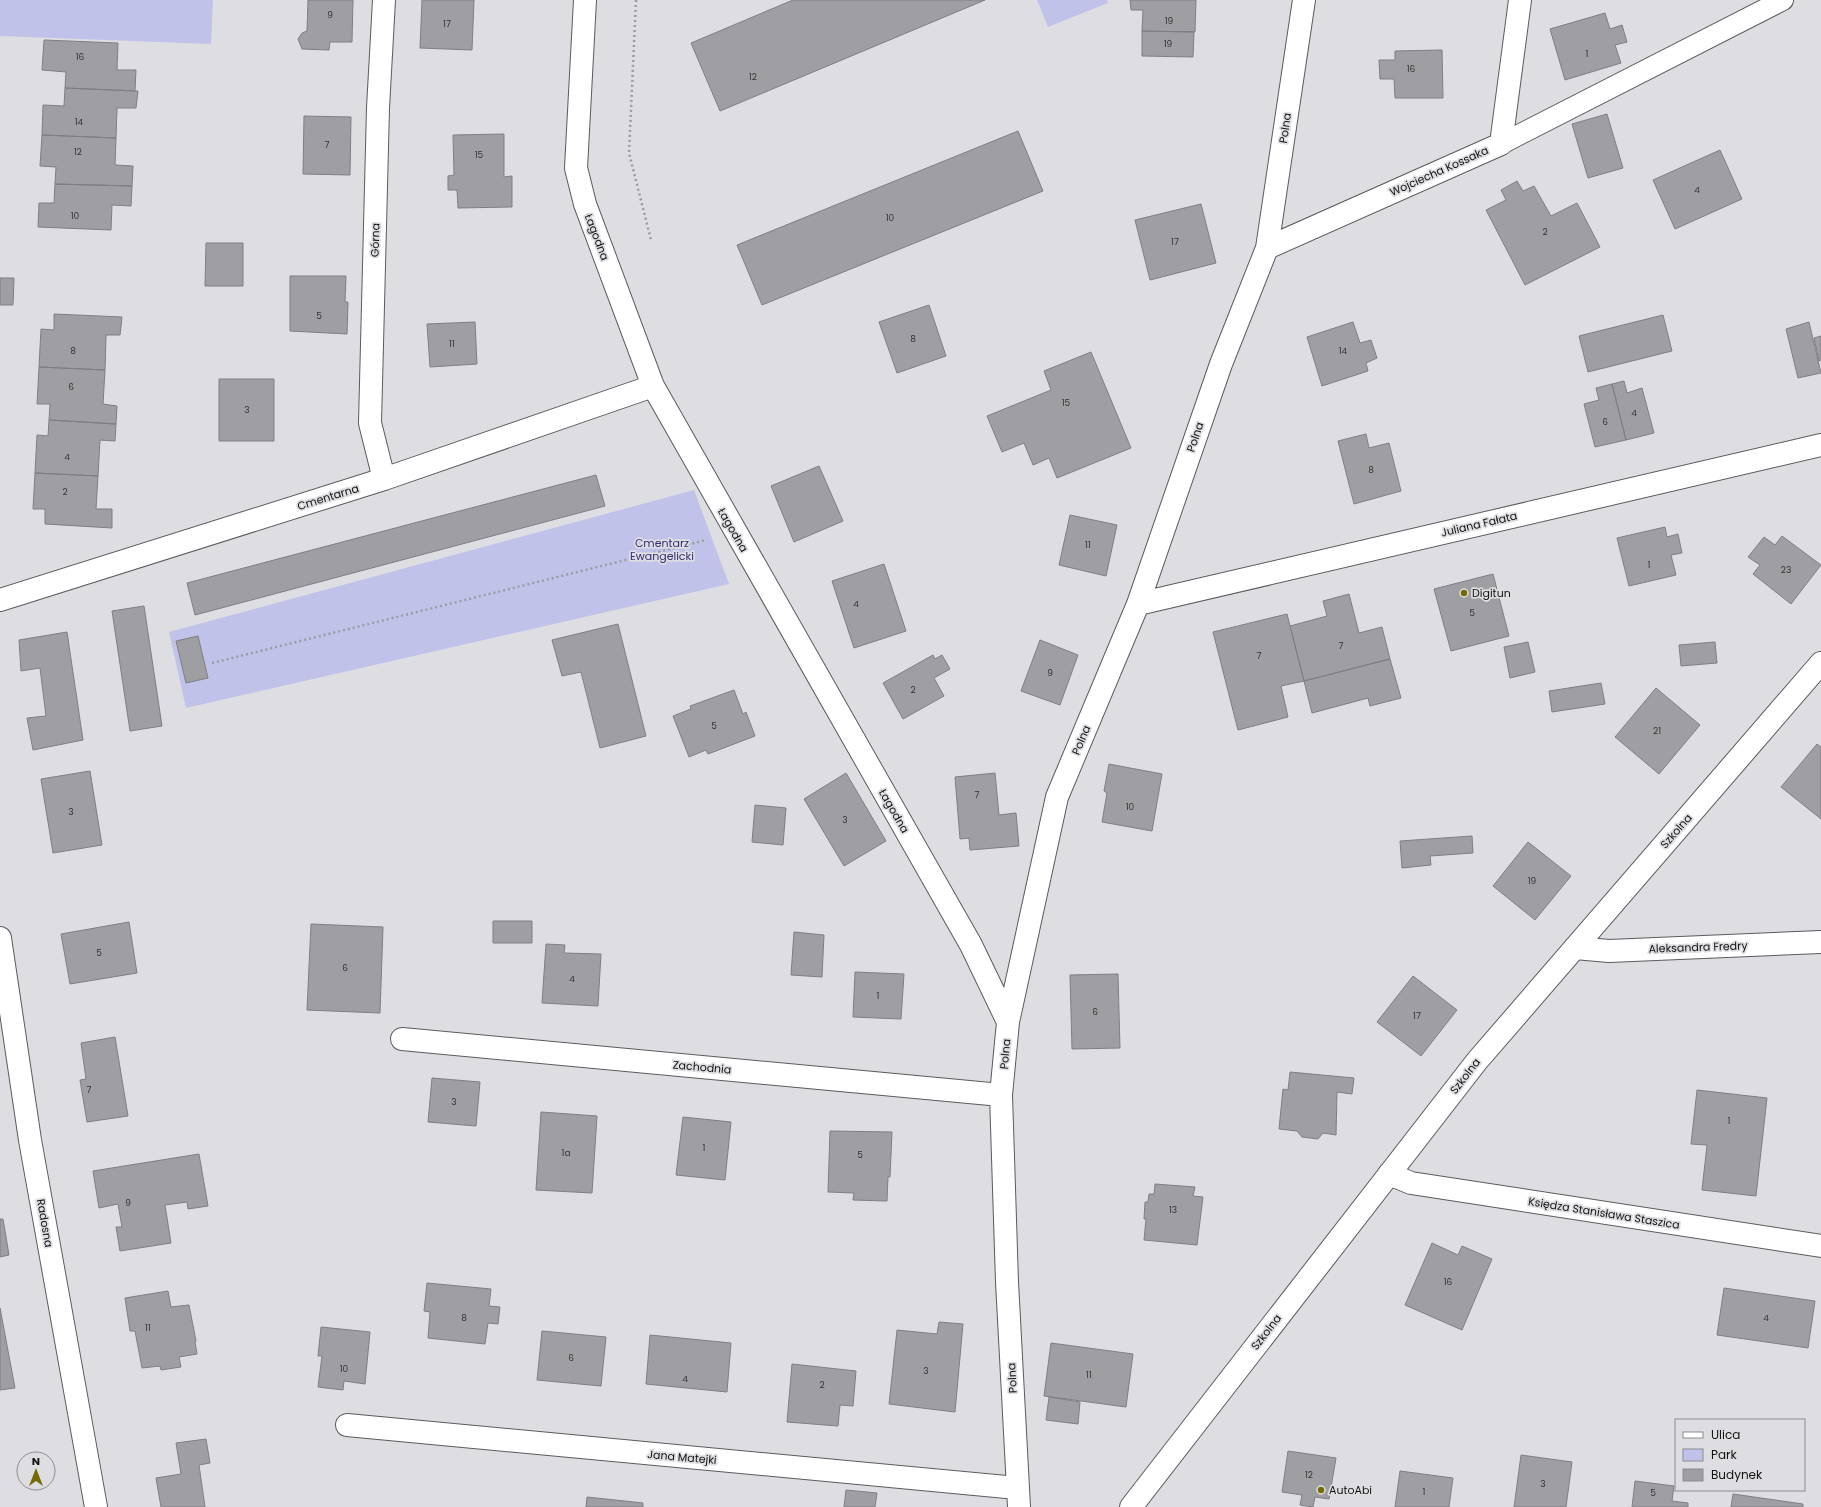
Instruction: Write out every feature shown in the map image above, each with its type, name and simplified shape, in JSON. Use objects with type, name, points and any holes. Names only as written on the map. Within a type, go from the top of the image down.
[{"type":"street","name":"Górna","points":[[384,0],[378,108],[370,423],[384,479]]},
{"type":"street","name":"Łagodna","points":[[585,0],[576,168],[585,204],[653,386],[971,945],[1008,1022]]},
{"type":"street","name":"Polna","points":[[1018,1498],[1007,1282],[1001,1095],[1008,1022],[1057,797],[1138,604],[1220,364],[1267,248],[1304,0]]},
{"type":"street","name":"Wojciecha Kossaka","points":[[1267,248],[1500,144],[1520,0]]},
{"type":"street","name":"Cmentarna","points":[[0,600],[384,479],[653,386]]},
{"type":"street","name":"Juliana Fałata","points":[[1138,604],[1821,445]]},
{"type":"street","name":"Szkolna","points":[[1132,1507],[1476,1060],[1821,664]]},
{"type":"street","name":"Radosna","points":[[0,938],[30,1140],[96,1507]]},
{"type":"street","name":"Aleksandra Fredry","points":[[1575,948],[1609,951],[1821,942]]},
{"type":"street","name":"Zachodnia","points":[[402,1039],[1001,1095]]},
{"type":"street","name":"Księdza Stanisława Staszica","points":[[1389,1174],[1411,1183],[1821,1246]]},
{"type":"street","name":"Jana Matejki","points":[[347,1425],[1018,1498]]},
{"type":"lane","points":[[1500,144],[1783,0]]},
{"type":"path","points":[[636,0],[629,153],[651,240]]},
{"type":"path","points":[[212,663],[711,539]]},
{"type":"green space","points":[[0,0],[213,0],[211,44],[0,36]]},
{"type":"green space","points":[[1037,0],[1107,0],[1108,3],[1048,27]]},
{"type":"green space","name":"Cmentarz Ewangelicki","points":[[694,490],[729,584],[186,708],[169,632]]},
{"type":"building","points":[[308,0],[353,0],[352,42],[330,42],[329,50],[302,49],[298,39],[302,33],[307,31]]},
{"type":"building","points":[[422,0],[474,0],[472,50],[420,48]]},
{"type":"building","points":[[793,0],[985,0],[720,111],[691,43]]},
{"type":"building","points":[[1130,0],[1196,0],[1195,32],[1142,31],[1143,10],[1131,10]]},
{"type":"building","points":[[1605,13],[1610,29],[1622,25],[1627,42],[1615,45],[1621,63],[1565,80],[1550,29]]},
{"type":"building","points":[[1142,31],[1194,32],[1193,57],[1142,56]]},
{"type":"building","points":[[44,40],[118,43],[117,70],[136,70],[135,91],[65,88],[66,72],[42,70]]},
{"type":"building","points":[[1442,50],[1443,98],[1395,98],[1394,79],[1380,79],[1379,60],[1395,60],[1395,51]]},
{"type":"building","points":[[65,88],[138,91],[136,108],[117,108],[116,138],[42,135],[43,105],[64,106]]},
{"type":"building","points":[[1607,114],[1623,168],[1588,178],[1572,124]]},
{"type":"building","points":[[304,116],[351,117],[350,175],[303,174]]},
{"type":"building","points":[[1018,131],[1043,191],[762,305],[737,245]]},
{"type":"building","points":[[504,134],[504,177],[512,176],[512,207],[458,208],[457,190],[448,190],[448,176],[454,175],[453,135]]},
{"type":"building","points":[[42,135],[116,138],[115,165],[133,166],[132,186],[55,184],[56,167],[40,166]]},
{"type":"building","points":[[1720,150],[1742,199],[1675,229],[1653,180]]},
{"type":"building","points":[[1517,181],[1523,191],[1534,186],[1551,216],[1577,203],[1600,247],[1525,285],[1486,210],[1506,200],[1501,190]]},
{"type":"building","points":[[55,184],[132,186],[131,206],[112,205],[111,230],[38,227],[39,203],[54,203]]},
{"type":"building","points":[[1201,204],[1216,263],[1150,280],[1135,220]]},
{"type":"building","points":[[206,243],[243,243],[243,286],[205,286]]},
{"type":"building","points":[[290,276],[346,276],[345,302],[348,302],[347,334],[290,331]]},
{"type":"building","points":[[0,278],[14,278],[13,305],[0,305]]},
{"type":"building","points":[[929,305],[946,356],[897,373],[879,322]]},
{"type":"building","points":[[54,314],[122,317],[120,335],[106,335],[105,370],[39,367],[41,329],[54,330]]},
{"type":"building","points":[[1663,315],[1672,351],[1588,372],[1579,336]]},
{"type":"building","points":[[475,322],[477,364],[430,367],[427,324]]},
{"type":"building","points":[[1353,322],[1360,343],[1371,340],[1377,358],[1366,363],[1368,371],[1322,386],[1307,337]]},
{"type":"building","points":[[1809,322],[1821,373],[1798,378],[1786,329]]},
{"type":"building","points":[[1821,336],[1821,360],[1819,361],[1814,338]]},
{"type":"building","points":[[1091,352],[1131,448],[1057,478],[1049,458],[1033,465],[1024,443],[1002,452],[987,416],[1051,390],[1044,371]]},
{"type":"building","points":[[39,367],[105,370],[103,404],[117,406],[116,424],[49,420],[50,404],[37,404]]},
{"type":"building","points":[[219,379],[274,379],[274,441],[219,441]]},
{"type":"building","points":[[1624,381],[1627,393],[1642,388],[1654,433],[1626,440],[1612,384]]},
{"type":"building","points":[[1612,384],[1626,440],[1595,447],[1584,404],[1599,400],[1596,388]]},
{"type":"building","points":[[49,420],[116,424],[115,441],[100,440],[98,476],[35,473],[37,435],[48,436]]},
{"type":"building","points":[[1366,434],[1369,448],[1389,443],[1401,491],[1354,504],[1338,441]]},
{"type":"building","points":[[819,466],[843,521],[794,542],[771,486]]},
{"type":"building","points":[[35,473],[98,476],[96,509],[112,509],[112,528],[45,524],[45,509],[33,509]]},
{"type":"building","points":[[596,475],[605,506],[195,615],[187,583]]},
{"type":"building","points":[[1070,515],[1117,525],[1106,576],[1059,565]]},
{"type":"building","points":[[1665,527],[1667,537],[1678,534],[1682,553],[1671,555],[1676,575],[1629,586],[1617,538]]},
{"type":"building","points":[[1782,536],[1821,565],[1791,604],[1753,574],[1760,565],[1748,557],[1764,537],[1775,545]]},
{"type":"building","points":[[884,564],[906,631],[854,648],[832,581]]},
{"type":"building","points":[[1493,574],[1509,636],[1451,651],[1434,589]]},
{"type":"building","points":[[1349,594],[1359,633],[1382,627],[1390,659],[1304,681],[1290,626],[1327,616],[1323,601]]},
{"type":"building","points":[[144,606],[162,726],[130,731],[112,611]]},
{"type":"building","points":[[1287,614],[1304,681],[1281,686],[1288,717],[1238,730],[1213,632]]},
{"type":"building","points":[[618,624],[646,736],[600,748],[581,672],[562,676],[552,640]]},
{"type":"building","points":[[67,632],[83,740],[33,750],[27,718],[46,716],[40,668],[21,671],[19,640]]},
{"type":"building","points":[[198,636],[208,678],[186,683],[176,641]]},
{"type":"building","points":[[1040,640],[1078,655],[1060,705],[1021,691]]},
{"type":"building","points":[[1528,642],[1535,672],[1510,678],[1504,647]]},
{"type":"building","points":[[1715,642],[1717,663],[1681,666],[1679,645]]},
{"type":"building","points":[[933,655],[935,659],[942,655],[950,669],[934,678],[944,696],[903,719],[883,683]]},
{"type":"building","points":[[1390,659],[1401,698],[1370,706],[1368,698],[1312,713],[1304,681]]},
{"type":"building","points":[[1601,683],[1605,704],[1552,712],[1549,691]]},
{"type":"building","points":[[1656,688],[1700,725],[1659,774],[1615,737]]},
{"type":"building","points":[[734,690],[743,714],[746,712],[755,736],[708,754],[706,750],[689,757],[673,716],[691,709],[690,706]]},
{"type":"building","points":[[1817,744],[1821,747],[1821,819],[1781,787]]},
{"type":"building","points":[[1109,764],[1162,774],[1152,831],[1102,822],[1107,793],[1104,791]]},
{"type":"building","points":[[90,771],[102,845],[53,853],[41,779]]},
{"type":"building","points":[[846,773],[886,841],[844,866],[804,799]]},
{"type":"building","points":[[995,773],[999,815],[1016,813],[1019,846],[970,850],[969,838],[960,839],[955,777]]},
{"type":"building","points":[[755,805],[786,808],[783,845],[752,842]]},
{"type":"building","points":[[1472,836],[1473,853],[1430,856],[1431,865],[1402,868],[1400,841]]},
{"type":"building","points":[[1528,842],[1571,876],[1535,920],[1493,886]]},
{"type":"building","points":[[493,921],[532,921],[532,943],[493,943]]},
{"type":"building","points":[[129,922],[137,973],[70,984],[61,934]]},
{"type":"building","points":[[311,924],[383,927],[380,1013],[307,1010]]},
{"type":"building","points":[[794,932],[824,935],[822,977],[791,975]]},
{"type":"building","points":[[546,944],[565,945],[564,953],[601,954],[598,1006],[542,1003]]},
{"type":"building","points":[[855,972],[904,974],[901,1019],[853,1017]]},
{"type":"building","points":[[1118,974],[1120,1048],[1072,1049],[1070,975]]},
{"type":"building","points":[[1413,976],[1457,1010],[1421,1056],[1377,1022]]},
{"type":"building","points":[[115,1037],[128,1116],[87,1122],[80,1080],[86,1079],[81,1043]]},
{"type":"building","points":[[1290,1072],[1354,1078],[1352,1094],[1337,1092],[1336,1135],[1323,1133],[1318,1139],[1302,1137],[1297,1131],[1279,1129],[1283,1089],[1288,1090]]},
{"type":"building","points":[[432,1078],[480,1082],[476,1126],[428,1122]]},
{"type":"building","points":[[1697,1090],[1767,1098],[1756,1196],[1702,1190],[1707,1145],[1691,1144]]},
{"type":"building","points":[[541,1112],[597,1116],[592,1193],[536,1190]]},
{"type":"building","points":[[683,1117],[731,1122],[725,1180],[676,1175]]},
{"type":"building","points":[[830,1131],[892,1132],[890,1177],[888,1177],[887,1201],[853,1200],[854,1193],[828,1192]]},
{"type":"building","points":[[199,1154],[208,1206],[188,1209],[187,1202],[165,1205],[171,1243],[120,1251],[116,1227],[122,1227],[118,1204],[99,1208],[93,1171]]},
{"type":"building","points":[[1155,1184],[1195,1187],[1193,1196],[1203,1197],[1197,1245],[1144,1240],[1146,1219],[1144,1219],[1145,1202],[1148,1202],[1149,1194],[1154,1194]]},
{"type":"building","points":[[0,1219],[3,1219],[9,1255],[0,1257]]},
{"type":"building","points":[[1432,1243],[1458,1255],[1462,1246],[1492,1259],[1462,1330],[1405,1305]]},
{"type":"building","points":[[427,1283],[491,1289],[489,1306],[500,1307],[498,1324],[488,1323],[485,1344],[428,1338],[430,1312],[424,1311]]},
{"type":"building","points":[[1724,1288],[1815,1301],[1808,1348],[1717,1335]]},
{"type":"building","points":[[168,1291],[171,1307],[189,1305],[197,1354],[179,1357],[181,1367],[161,1370],[160,1366],[142,1368],[135,1331],[130,1331],[125,1298]]},
{"type":"building","points":[[0,1308],[15,1388],[0,1390]]},
{"type":"building","points":[[939,1322],[963,1324],[955,1412],[889,1404],[897,1330],[937,1334]]},
{"type":"building","points":[[321,1327],[370,1332],[365,1384],[344,1381],[343,1390],[318,1387],[322,1356],[318,1356]]},
{"type":"building","points":[[542,1331],[606,1337],[601,1386],[537,1380]]},
{"type":"building","points":[[650,1335],[731,1343],[727,1392],[646,1384]]},
{"type":"building","points":[[1051,1343],[1133,1354],[1126,1407],[1044,1396]]},
{"type":"building","points":[[792,1364],[856,1371],[853,1406],[840,1405],[838,1426],[787,1422]]},
{"type":"building","points":[[1049,1397],[1080,1402],[1078,1424],[1046,1420]]},
{"type":"building","points":[[206,1439],[210,1463],[199,1465],[205,1507],[161,1507],[156,1478],[181,1474],[176,1443]]},
{"type":"building","points":[[1288,1451],[1336,1458],[1329,1499],[1315,1497],[1313,1507],[1300,1505],[1302,1495],[1282,1492]]},
{"type":"building","points":[[1521,1455],[1572,1462],[1566,1507],[1514,1507]]},
{"type":"building","points":[[1400,1471],[1453,1478],[1449,1507],[1395,1507]]},
{"type":"building","points":[[1635,1481],[1674,1486],[1672,1501],[1688,1503],[1688,1507],[1632,1507]]},
{"type":"building","points":[[846,1490],[877,1493],[875,1507],[844,1507]]},
{"type":"building","points":[[1733,1494],[1803,1504],[1803,1507],[1731,1507]]},
{"type":"building","points":[[587,1497],[643,1503],[643,1507],[586,1507]]},
{"type":"place","name":"Digitun","points":[[1464,593]]},
{"type":"place","name":"AutoAbi","points":[[1321,1490]]}]
